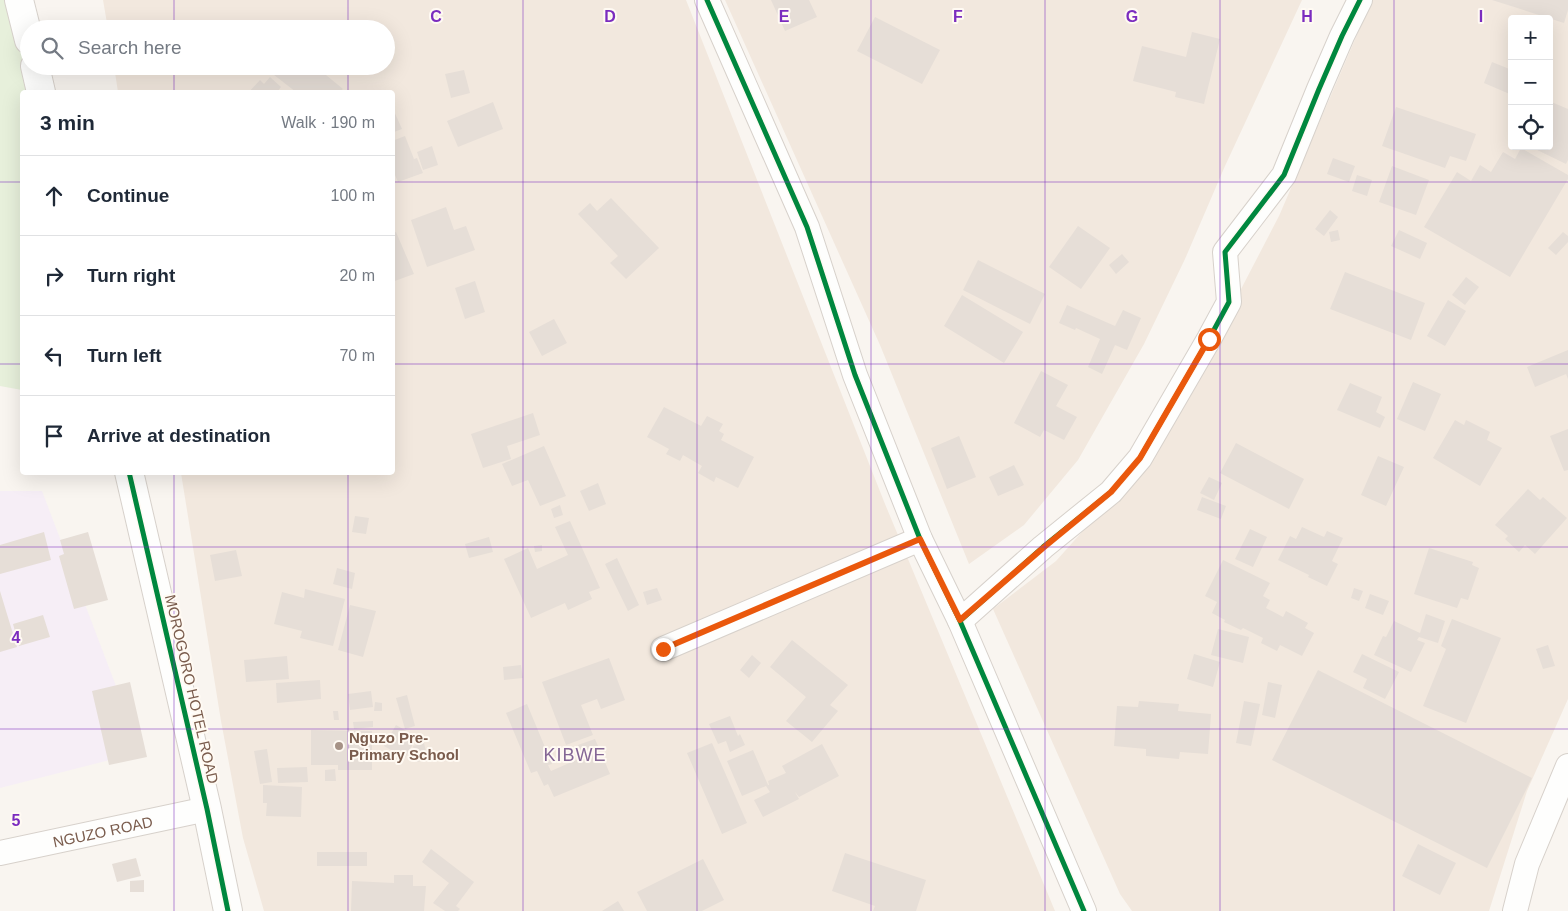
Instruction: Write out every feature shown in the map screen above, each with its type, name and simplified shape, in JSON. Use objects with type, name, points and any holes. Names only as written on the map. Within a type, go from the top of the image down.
[{"type":"street","points":[[19,0],[24,20]]},
{"type":"street","points":[[707,0],[806,227],[855,375],[920,539],[960,620],[1084,911]]},
{"type":"street","points":[[960,620],[1111,492],[1140,458],[1229,302],[1225,252],[1284,175],[1342,36],[1360,0]]},
{"type":"street","points":[[37,75],[41,90]]},
{"type":"street","name":"MOROGORO HOTEL ROAD","points":[[130,475],[228,911]]},
{"type":"street","points":[[663,649],[920,539]]},
{"type":"street","points":[[1515,911],[1527,864],[1568,766]]},
{"type":"street","name":"NGUZO ROAD","points":[[0,853],[206,809]]},
{"type":"shaded area","points":[[103,0],[686,0],[885,504],[1055,911],[264,911],[243,838],[221,721],[181,475],[395,475],[395,90],[118,90],[115,75],[395,75],[395,20],[106,20]]},
{"type":"shaded area","points":[[725,0],[1302,0],[1225,166],[1185,259],[1144,344],[1078,460],[1024,525],[969,564],[880,345]]},
{"type":"shaded area","points":[[1372,0],[1568,0],[1568,699],[1527,791],[1489,911],[1132,911],[1120,894],[993,609],[1056,561],[1124,485],[1226,318],[1279,216]]},
{"type":"shaded area","points":[[0,491],[42,491],[141,752],[0,788]]},
{"type":"green space","points":[[0,0],[13,0],[20,43],[20,75],[25,75],[28,90],[20,90],[20,390],[0,386]]},
{"type":"building","points":[[771,0],[809,0],[817,17],[785,31]]},
{"type":"building","points":[[1492,0],[1568,0],[1568,10],[1564,23],[1553,19],[1553,15],[1539,15]]},
{"type":"building","points":[[875,17],[940,50],[922,84],[857,51]]},
{"type":"building","points":[[1192,32],[1220,39],[1204,104],[1175,97],[1176,92],[1133,81],[1142,46],[1186,57]]},
{"type":"building","points":[[1492,62],[1508,68],[1508,93],[1484,83]]},
{"type":"building","points":[[464,70],[470,93],[451,98],[445,74]]},
{"type":"building","points":[[274,75],[326,75],[343,89],[342,90],[293,90]]},
{"type":"building","points":[[270,77],[281,87],[279,90],[251,90],[260,80],[264,84]]},
{"type":"building","points":[[493,102],[503,129],[458,147],[447,121]]},
{"type":"building","points":[[1553,103],[1568,109],[1568,160],[1566,164],[1537,150],[1553,150]]},
{"type":"building","points":[[1396,107],[1476,134],[1466,161],[1450,156],[1445,168],[1382,146]]},
{"type":"building","points":[[395,113],[402,129],[395,132]]},
{"type":"building","points":[[405,136],[414,159],[417,158],[423,173],[398,182],[395,175],[395,140]]},
{"type":"building","points":[[432,146],[438,165],[423,170],[417,152]]},
{"type":"building","points":[[1520,150],[1524,150],[1568,175],[1568,179],[1510,277],[1424,227],[1457,172],[1471,181],[1480,165],[1491,172],[1503,152],[1515,159]]},
{"type":"building","points":[[1333,158],[1355,166],[1349,182],[1327,174]]},
{"type":"building","points":[[1392,166],[1429,180],[1416,215],[1379,202]]},
{"type":"building","points":[[1357,175],[1372,180],[1367,196],[1352,191]]},
{"type":"building","points":[[611,198],[659,248],[626,279],[610,263],[618,256],[578,214],[590,203],[597,211]]},
{"type":"building","points":[[446,207],[454,230],[466,226],[475,250],[427,267],[411,220]]},
{"type":"building","points":[[1330,210],[1338,217],[1324,236],[1315,229]]},
{"type":"building","points":[[1078,226],[1110,248],[1081,289],[1049,267]]},
{"type":"building","points":[[1338,230],[1340,240],[1331,242],[1329,232]]},
{"type":"building","points":[[1399,230],[1427,243],[1420,259],[1391,246]]},
{"type":"building","points":[[395,232],[414,274],[395,281]]},
{"type":"building","points":[[1563,232],[1568,236],[1568,242],[1556,255],[1548,248]]},
{"type":"building","points":[[1122,254],[1129,262],[1116,274],[1109,265]]},
{"type":"building","points":[[978,260],[1045,294],[1030,324],[963,290]]},
{"type":"building","points":[[1345,272],[1425,303],[1411,340],[1330,309]]},
{"type":"building","points":[[1466,277],[1479,287],[1465,305],[1452,295]]},
{"type":"building","points":[[475,281],[485,312],[465,319],[455,288]]},
{"type":"building","points":[[962,295],[1023,332],[1004,363],[944,326]]},
{"type":"building","points":[[1448,300],[1466,311],[1445,346],[1427,336]]},
{"type":"building","points":[[1067,305],[1115,326],[1123,310],[1141,318],[1127,350],[1115,345],[1102,374],[1088,367],[1100,339],[1076,328],[1075,330],[1059,323]]},
{"type":"building","points":[[554,319],[567,343],[542,356],[529,332]]},
{"type":"building","points":[[1568,350],[1568,379],[1566,374],[1535,387],[1527,367]]},
{"type":"building","points":[[1041,371],[1068,385],[1056,406],[1077,417],[1064,440],[1044,430],[1040,437],[1014,423]]},
{"type":"building","points":[[1413,382],[1441,394],[1425,431],[1397,419]]},
{"type":"building","points":[[1350,383],[1382,397],[1376,412],[1385,417],[1380,428],[1337,410]]},
{"type":"building","points":[[664,407],[701,426],[707,416],[723,424],[719,431],[724,434],[721,440],[754,457],[738,488],[716,477],[714,482],[698,473],[702,466],[683,455],[680,461],[666,454],[669,449],[647,437]]},
{"type":"building","points":[[533,413],[540,435],[507,446],[511,459],[483,468],[471,434]]},
{"type":"building","points":[[1455,420],[1464,425],[1466,420],[1490,432],[1487,440],[1502,448],[1480,486],[1433,458]]},
{"type":"building","points":[[1568,429],[1568,470],[1564,471],[1550,436]]},
{"type":"building","points":[[959,436],[976,477],[947,489],[931,448]]},
{"type":"building","points":[[1236,443],[1304,479],[1289,509],[1220,473]]},
{"type":"building","points":[[544,446],[566,496],[540,506],[528,480],[512,486],[502,464]]},
{"type":"building","points":[[1378,456],[1404,467],[1386,506],[1361,495]]},
{"type":"building","points":[[1014,465],[1024,485],[998,496],[989,477]]},
{"type":"building","points":[[1209,477],[1222,483],[1214,500],[1200,493]]},
{"type":"building","points":[[598,483],[606,504],[589,511],[580,491]]},
{"type":"building","points":[[1528,489],[1540,500],[1543,497],[1567,518],[1535,554],[1525,545],[1519,552],[1505,539],[1508,536],[1495,525]]},
{"type":"building","points":[[1202,497],[1226,506],[1221,519],[1197,510]]},
{"type":"building","points":[[560,505],[563,515],[554,518],[551,509]]},
{"type":"building","points":[[355,516],[369,518],[366,534],[352,532]]},
{"type":"building","points":[[570,521],[600,588],[589,592],[592,599],[568,610],[565,603],[531,618],[504,559],[528,548],[537,569],[568,555],[555,527]]},
{"type":"building","points":[[1302,527],[1324,537],[1327,531],[1343,538],[1332,561],[1338,564],[1327,586],[1278,560],[1290,536],[1296,539]]},
{"type":"building","points":[[1250,529],[1267,537],[1253,567],[1235,559]]},
{"type":"building","points":[[44,532],[51,560],[0,574],[0,545]]},
{"type":"building","points":[[88,532],[108,600],[74,609],[59,556],[64,554],[60,540]]},
{"type":"building","points":[[489,537],[493,552],[469,558],[465,544]]},
{"type":"building","points":[[542,545],[542,551],[535,552],[534,546]]},
{"type":"building","points":[[1429,548],[1473,562],[1472,565],[1479,568],[1468,600],[1461,598],[1457,608],[1414,594]]},
{"type":"building","points":[[236,550],[242,576],[215,581],[210,555]]},
{"type":"building","points":[[617,558],[639,605],[628,611],[605,564]]},
{"type":"building","points":[[1223,560],[1270,583],[1263,596],[1270,600],[1266,608],[1283,617],[1286,611],[1308,623],[1305,628],[1314,633],[1302,656],[1280,645],[1277,651],[1261,643],[1263,638],[1243,628],[1241,630],[1224,622],[1225,620],[1212,613],[1217,602],[1205,596]]},
{"type":"building","points":[[337,568],[355,573],[352,589],[333,584]]},
{"type":"building","points":[[657,588],[662,600],[647,605],[643,592]]},
{"type":"building","points":[[1354,588],[1363,591],[1359,601],[1351,598]]},
{"type":"building","points":[[305,589],[345,599],[333,646],[300,638],[302,631],[274,624],[282,592],[304,598]]},
{"type":"building","points":[[0,591],[17,647],[0,652]]},
{"type":"building","points":[[1370,594],[1389,601],[1383,615],[1365,608]]},
{"type":"building","points":[[350,605],[376,611],[363,657],[338,650]]},
{"type":"building","points":[[1426,614],[1445,621],[1438,643],[1419,637],[1417,640],[1425,643],[1411,672],[1374,655],[1383,636],[1386,637],[1394,621],[1420,633]]},
{"type":"building","points":[[43,615],[50,637],[19,646],[13,624]]},
{"type":"building","points":[[1452,619],[1501,638],[1466,723],[1423,706],[1446,649],[1441,646]]},
{"type":"building","points":[[1218,629],[1249,637],[1243,663],[1211,655]]},
{"type":"building","points":[[792,640],[848,685],[830,705],[838,711],[812,742],[786,721],[806,697],[770,667]]},
{"type":"building","points":[[1548,645],[1555,666],[1543,669],[1536,649]]},
{"type":"building","points":[[1194,654],[1220,662],[1213,687],[1187,679]]},
{"type":"building","points":[[1362,654],[1399,672],[1385,699],[1363,688],[1367,679],[1353,672]]},
{"type":"building","points":[[752,655],[761,663],[749,678],[740,670]]},
{"type":"building","points":[[287,656],[289,679],[246,682],[244,660]]},
{"type":"building","points":[[609,658],[625,700],[601,709],[597,699],[581,705],[593,735],[566,745],[542,682]]},
{"type":"building","points":[[521,665],[523,678],[504,680],[503,667]]},
{"type":"building","points":[[1318,670],[1532,778],[1487,868],[1272,760]]},
{"type":"building","points":[[320,680],[321,699],[277,703],[276,683]]},
{"type":"building","points":[[130,682],[147,757],[109,765],[92,691]]},
{"type":"building","points":[[1268,682],[1282,685],[1275,718],[1262,715]]},
{"type":"building","points":[[371,691],[373,707],[350,710],[348,694]]},
{"type":"building","points":[[407,695],[415,726],[405,729],[396,698]]},
{"type":"building","points":[[1139,701],[1179,704],[1178,711],[1211,714],[1208,754],[1180,752],[1179,759],[1146,756],[1146,749],[1114,746],[1117,706],[1138,707]]},
{"type":"building","points":[[1244,701],[1260,704],[1251,746],[1236,743]]},
{"type":"building","points":[[375,702],[382,703],[382,711],[374,711]]},
{"type":"building","points":[[527,704],[552,764],[548,765],[551,771],[583,757],[578,745],[595,739],[610,774],[554,797],[548,784],[544,786],[537,771],[531,773],[506,713]]},
{"type":"building","points":[[333,711],[338,711],[339,720],[334,720]]},
{"type":"building","points":[[730,716],[738,736],[740,734],[745,745],[730,752],[726,741],[718,744],[709,724]]},
{"type":"building","points":[[373,721],[373,727],[354,729],[353,722]]},
{"type":"building","points":[[396,725],[417,737],[405,758],[384,746]]},
{"type":"building","points":[[311,730],[372,731],[372,770],[338,770],[338,765],[311,765]]},
{"type":"building","points":[[424,743],[428,759],[417,762],[413,746]]},
{"type":"building","points":[[712,743],[747,823],[722,834],[687,753]]},
{"type":"building","points":[[822,744],[839,776],[799,797],[795,792],[799,799],[763,817],[754,800],[770,792],[766,786],[742,796],[727,761],[753,750],[769,785],[768,781],[786,773],[782,766]]},
{"type":"building","points":[[267,749],[272,782],[260,784],[254,751]]},
{"type":"building","points":[[307,767],[308,782],[278,783],[277,768]]},
{"type":"building","points":[[335,769],[336,781],[325,781],[325,770]]},
{"type":"building","points":[[263,785],[302,787],[301,817],[266,816],[267,803],[263,803]]},
{"type":"building","points":[[1418,844],[1456,863],[1440,895],[1402,876]]},
{"type":"building","points":[[431,849],[474,882],[456,906],[460,909],[458,911],[445,911],[433,903],[449,883],[422,862]]},
{"type":"building","points":[[317,852],[367,852],[367,866],[317,866]]},
{"type":"building","points":[[845,853],[926,880],[916,911],[873,911],[875,906],[832,891]]},
{"type":"building","points":[[136,858],[141,876],[117,882],[112,864]]},
{"type":"building","points":[[703,859],[724,900],[702,911],[647,911],[637,892]]},
{"type":"building","points":[[394,875],[413,875],[413,886],[426,886],[424,911],[351,911],[352,881],[394,883]]},
{"type":"building","points":[[144,880],[144,892],[130,892],[130,881]]},
{"type":"building","points":[[618,901],[624,911],[602,911]]},
{"type":"cycle path","points":[[707,0],[807,227],[855,375],[920,539],[960,621],[1084,911]]},
{"type":"cycle path","points":[[960,621],[1043,547],[1111,492],[1140,458],[1229,302],[1225,252],[1284,175],[1342,36],[1360,0]]},
{"type":"cycle path","points":[[130,475],[207,809],[228,911]]},
{"type":"place","name":"Nguzo Pre- Primary School","points":[[339,746]]},
{"type":"district","name":"KIBWE","points":[[575,755]]},
{"type":"route","points":[[663,649],[920,539],[960,620],[1111,492],[1140,458],[1209,339]]}]
